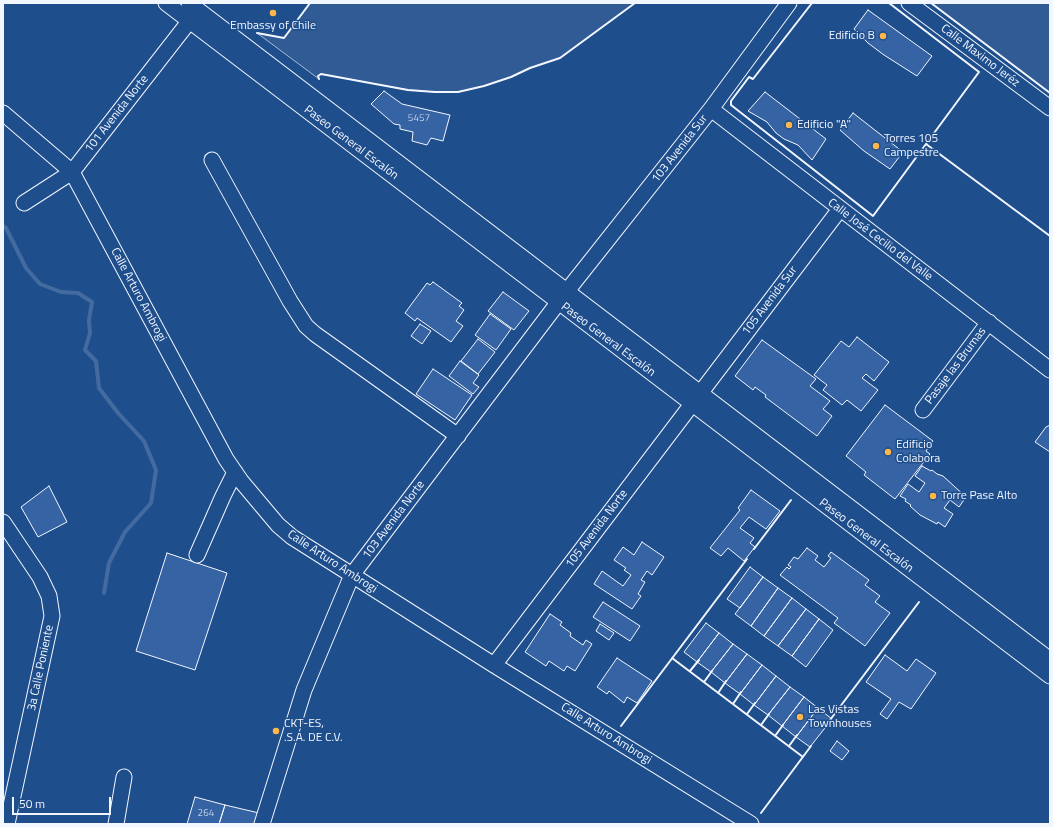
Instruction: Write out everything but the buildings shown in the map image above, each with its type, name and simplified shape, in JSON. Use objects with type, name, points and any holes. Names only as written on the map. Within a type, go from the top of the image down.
[{"type":"street","name":"Paseo General Escalón","points":[[166,3],[192,11],[696,398],[1050,660]]},
{"type":"street","name":"103 Avenida Sur","points":[[563,297],[711,109],[789,3]]},
{"type":"street","name":"Calle Maximo Jeréz","points":[[909,3],[1050,108]]},
{"type":"street","name":"101 Avenida Norte","points":[[24,203],[72,172],[192,11]]},
{"type":"street","name":"Calle José Cecilio del Valle","points":[[711,109],[1050,370]]},
{"type":"street","name":"Calle Arturo Ambrogi","points":[[3,113],[72,172],[224,454],[235,472],[262,508],[278,525],[292,537],[494,665],[752,824]]},
{"type":"street","points":[[212,160],[290,301],[306,326],[315,334],[458,436]]},
{"type":"street","name":"105 Avenida Sur","points":[[696,398],[840,209]]},
{"type":"street","name":"103 Avenida Norte","points":[[262,824],[304,690],[352,575],[563,297]]},
{"type":"street","name":"Pasaje las Brumas","points":[[923,410],[989,322]]},
{"type":"street","name":"Paseo General Escalón","points":[[696,398],[1050,676]]},
{"type":"street","name":"105 Avenida Norte","points":[[494,665],[696,398]]},
{"type":"street","points":[[197,555],[235,472]]},
{"type":"street","name":"3a Calle Poniente","points":[[3,522],[9,544],[40,576],[49,596],[52,616],[7,824]]},
{"type":"street","points":[[116,824],[124,777]]},
{"type":"shaded area","points":[[310,3],[635,3],[560,58],[484,86],[458,92],[435,92],[408,90],[321,74],[318,76],[319,79],[257,33],[284,38]]},
{"type":"shaded area","points":[[931,3],[1050,3],[1050,93]]},
{"type":"waterway","points":[[3,226],[6,228],[26,268],[40,284],[61,292],[78,293],[92,302],[89,320],[90,333],[85,350],[96,361],[99,388],[118,413],[144,441],[156,470],[151,503],[125,532],[109,563],[104,593]]},
{"type":"wall","points":[[257,33],[284,38],[310,3]]},
{"type":"wall","points":[[319,79],[318,76],[321,74],[408,90],[435,92],[458,92],[484,86],[560,58],[635,3]]},
{"type":"wall","points":[[812,3],[753,79],[749,77],[731,101],[731,105],[873,216],[979,72],[889,3]]},
{"type":"wall","points":[[931,3],[1050,93]]},
{"type":"wall","points":[[926,144],[1050,236]]},
{"type":"wall","points":[[754,549],[791,500]]},
{"type":"wall","points":[[621,726],[747,559]]},
{"type":"wall","points":[[830,720],[919,602]]},
{"type":"wall","points":[[672,658],[803,757]]},
{"type":"wall","points":[[690,671],[699,660]]},
{"type":"wall","points":[[704,682],[712,671]]},
{"type":"wall","points":[[718,693],[726,681]]},
{"type":"wall","points":[[733,704],[741,692]]},
{"type":"wall","points":[[747,714],[755,703]]},
{"type":"wall","points":[[761,725],[769,714]]},
{"type":"wall","points":[[775,736],[783,725]]},
{"type":"wall","points":[[789,746],[797,735]]},
{"type":"wall","points":[[761,813],[811,746]]},
{"type":"place","name":"Embassy of Chile","points":[[273,13]]},
{"type":"place","name":"Edificio B","points":[[883,36]]},
{"type":"place","name":"Edificio \"A\"","points":[[789,125]]},
{"type":"place","name":"Torres 105 Campestre","points":[[876,146]]},
{"type":"place","name":"Edificio Colabora","points":[[888,452]]},
{"type":"place","name":"Torre Pase Alto","points":[[933,496]]},
{"type":"place","name":"Las Vistas Townhouses","points":[[800,717]]},
{"type":"place","name":"CKT-ES, .S.A. DE C.V.","points":[[276,731]]}]
